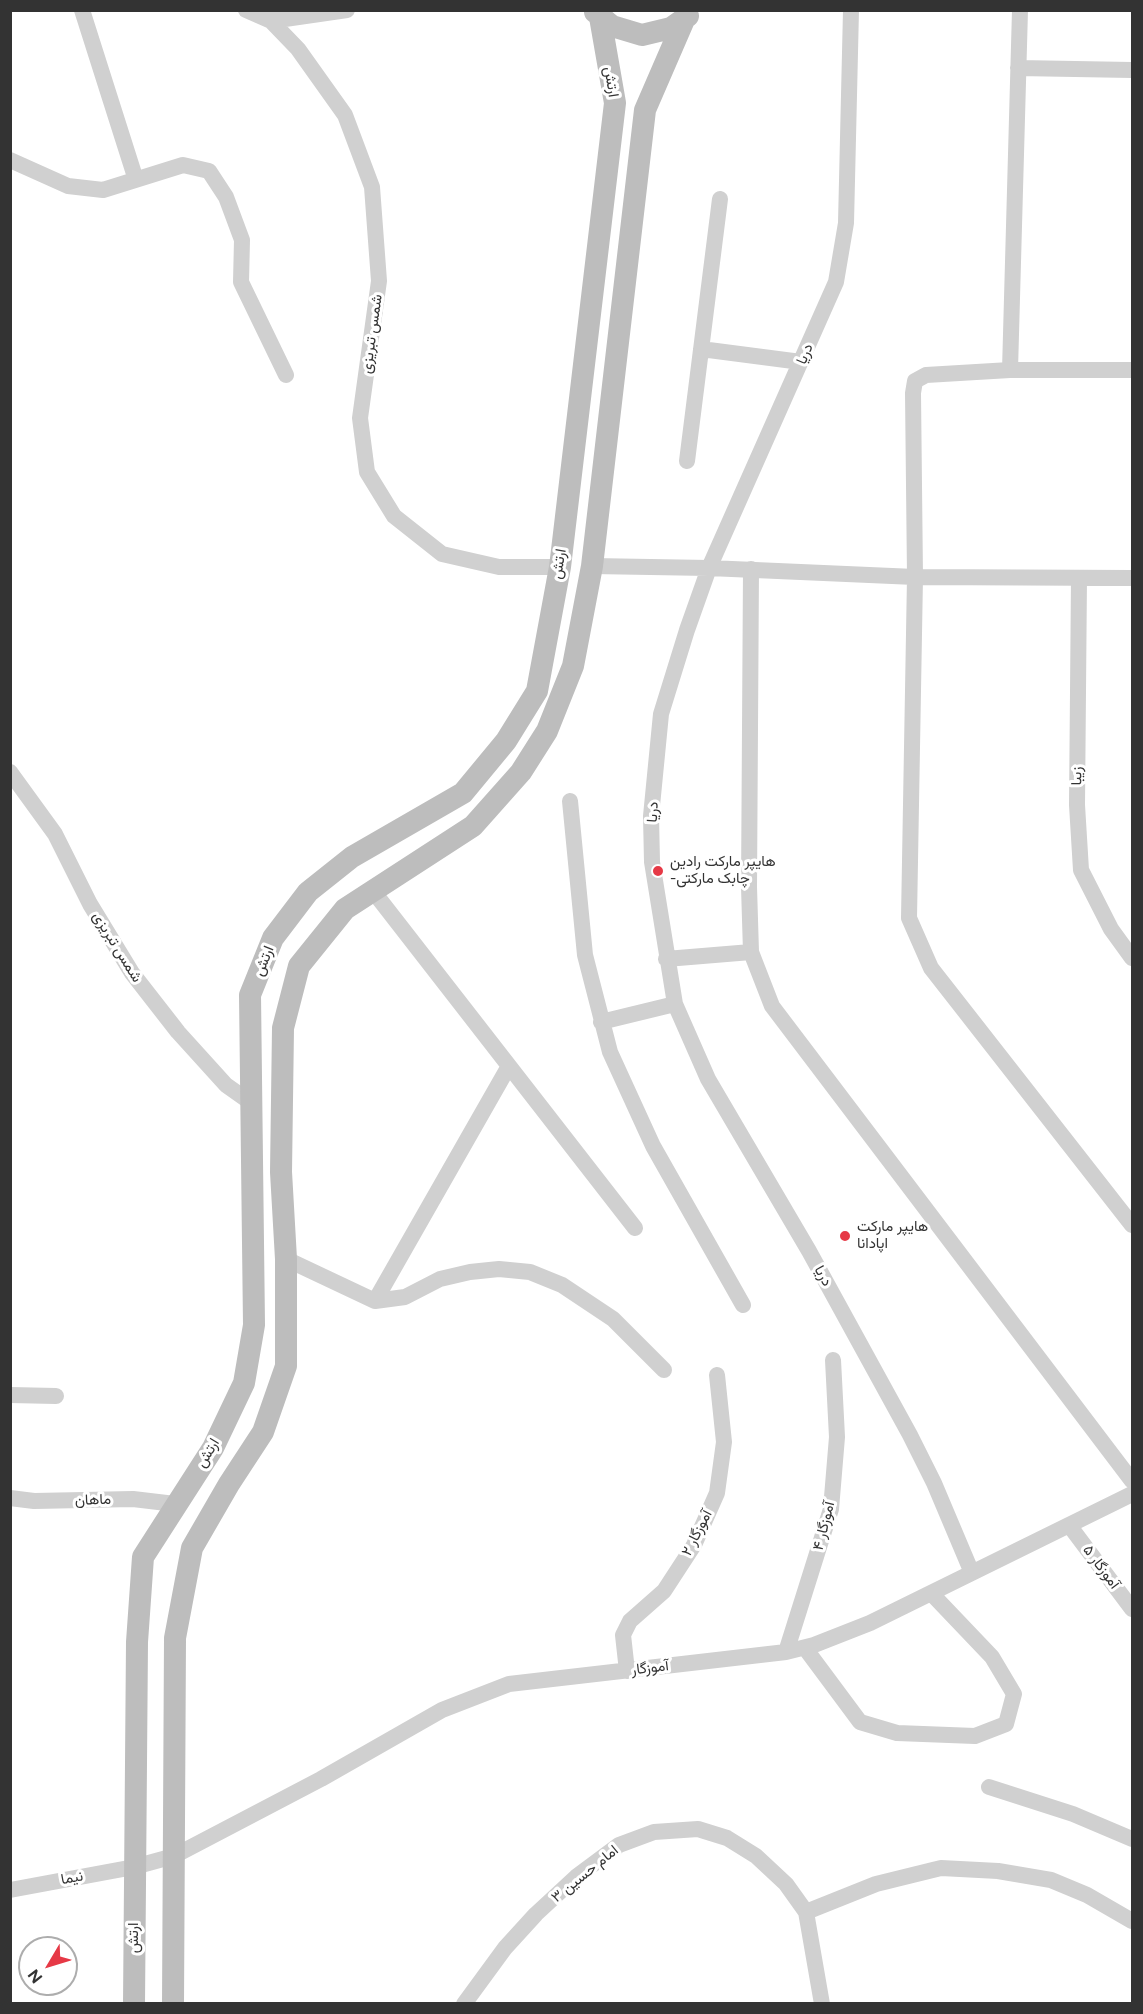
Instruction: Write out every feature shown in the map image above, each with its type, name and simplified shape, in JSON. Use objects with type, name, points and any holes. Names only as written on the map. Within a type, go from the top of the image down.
[{"type":"main road","points":[[597,14],[626,32],[642,35],[664,31],[688,15]]},
{"type":"main road","name":"ارتش","points":[[134,2004],[137,1642],[143,1557],[213,1448],[244,1383],[254,1325],[250,995],[273,938],[308,892],[352,857],[463,793],[506,741],[537,691],[560,567],[615,103],[597,14]]},
{"type":"main road","points":[[173,2004],[175,1638],[192,1548],[229,1484],[263,1432],[286,1366],[286,1259],[281,1172],[283,1028],[299,966],[345,909],[473,826],[521,772],[548,731],[573,666],[592,566],[645,110],[688,15]]},
{"type":"street","points":[[82,10],[136,180]]},
{"type":"street","name":"شمس تبریزی","points":[[246,10],[273,16],[345,115],[372,187],[379,281],[360,418],[367,472],[394,516],[442,554],[499,567],[560,567]]},
{"type":"street","points":[[273,16],[347,10]]},
{"type":"street","name":"دریا","points":[[851,10],[846,223],[836,282],[709,568],[661,714],[651,816],[652,862],[675,1004],[708,1079],[809,1251],[910,1435],[934,1483],[972,1573]]},
{"type":"street","points":[[1010,370],[1020,10]]},
{"type":"street","points":[[1018,68],[1132,70]]},
{"type":"street","points":[[10,160],[68,186],[103,190],[183,165],[209,171],[226,197],[242,240],[241,282],[286,375]]},
{"type":"street","points":[[687,461],[720,199]]},
{"type":"street","points":[[701,349],[801,362]]},
{"type":"street","points":[[1132,370],[1010,370],[926,375],[915,381],[913,393],[915,577],[909,918],[931,968],[1132,1225]]},
{"type":"street","points":[[592,566],[709,568],[915,577],[1132,578]]},
{"type":"street","points":[[751,570],[749,887],[751,952],[772,1006],[1132,1480]]},
{"type":"street","name":"زیبا","points":[[1079,578],[1077,805],[1081,870],[1111,929],[1132,958]]},
{"type":"street","name":"شمس تبریزی","points":[[10,772],[55,834],[90,904],[132,973],[178,1032],[226,1085],[250,1102]]},
{"type":"street","points":[[570,801],[585,955],[610,1052],[652,1146],[743,1305]]},
{"type":"street","points":[[373,891],[635,1228]]},
{"type":"street","points":[[666,959],[751,952]]},
{"type":"street","points":[[602,1022],[675,1004]]},
{"type":"street","points":[[375,1301],[508,1066]]},
{"type":"street","points":[[286,1259],[375,1301],[405,1297],[440,1279],[470,1272],[499,1269],[530,1272],[562,1285],[613,1319],[664,1370]]},
{"type":"street","name":"آموزگار ۴","points":[[786,1652],[831,1509],[837,1437],[833,1360]]},
{"type":"street","name":"آموزگار ۲","points":[[627,1671],[623,1635],[630,1621],[664,1591],[694,1545],[717,1494],[724,1442],[717,1375]]},
{"type":"street","points":[[10,1395],[56,1396]]},
{"type":"street","name":"آموزگار","points":[[134,1867],[174,1856],[321,1779],[442,1710],[509,1684],[805,1648],[870,1623],[1132,1494]]},
{"type":"street","name":"ماهان","points":[[10,1498],[34,1502],[133,1499],[175,1504]]},
{"type":"street","name":"آموزگار ۵","points":[[1069,1525],[1132,1609]]},
{"type":"street","points":[[805,1648],[860,1722],[897,1733],[975,1736],[1006,1724],[1014,1694],[992,1657],[931,1593]]},
{"type":"street","points":[[989,1788],[1072,1814],[1132,1839]]},
{"type":"street","name":"امام حسین ۳","points":[[464,2004],[505,1948],[536,1914],[576,1877],[619,1845],[654,1832],[698,1829],[727,1838],[756,1856],[786,1884],[806,1912],[822,2004]]},
{"type":"street","name":"نیما","points":[[10,1890],[134,1867]]},
{"type":"street","points":[[806,1912],[876,1884],[941,1868],[998,1871],[1051,1880],[1087,1895],[1132,1921]]},
{"type":"place","name":"هایپر مارکت رادین -چابک مارکتی","points":[[658,871]]},
{"type":"place","name":"هایپر مارکت اپادانا","points":[[845,1236]]}]
